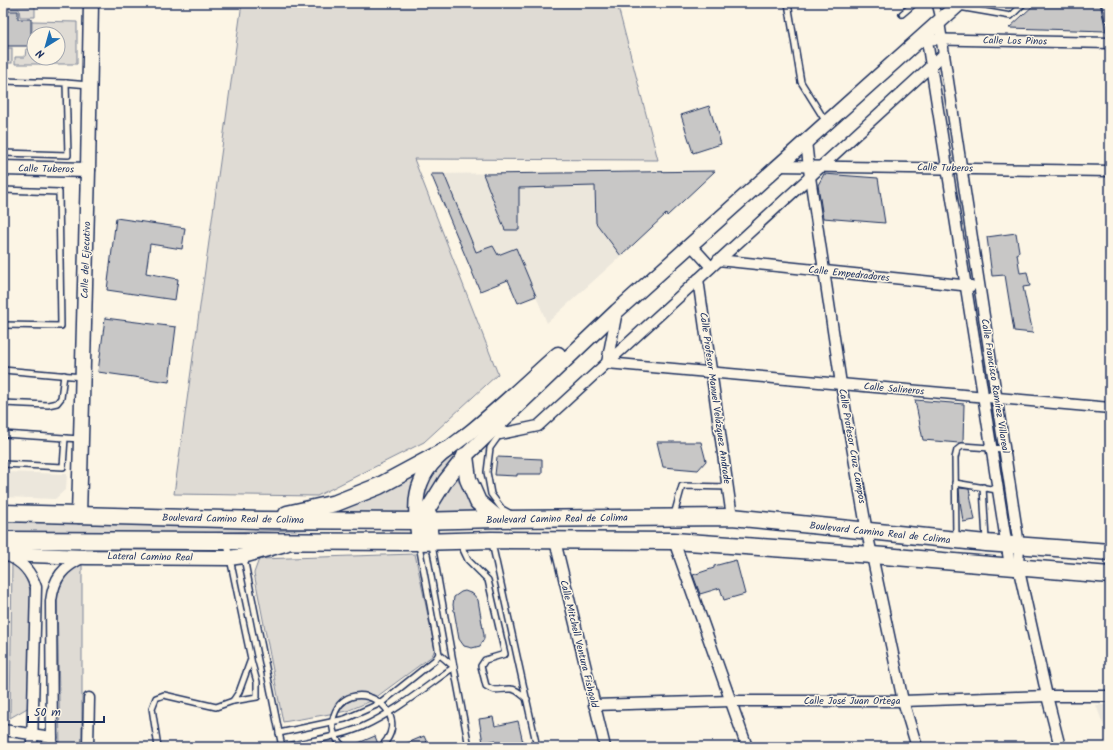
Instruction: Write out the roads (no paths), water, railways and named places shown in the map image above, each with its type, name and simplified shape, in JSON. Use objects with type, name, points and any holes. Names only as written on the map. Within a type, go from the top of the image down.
[{"type":"main road","points":[[262,520],[336,503],[379,486],[446,450]]},
{"type":"main road","points":[[464,456],[468,479],[478,502],[498,519]]},
{"type":"main road","name":"Boulevard Camino Real de Colima","points":[[3,513],[262,520],[423,521],[732,517],[867,532],[986,543],[1110,552]]},
{"type":"main road","name":"Boulevard Camino Real de Colima","points":[[4,549],[237,549],[295,541],[674,541],[1014,566],[1110,575]]},
{"type":"street","name":"Calle del Ejecutivo","points":[[79,516],[91,3]]},
{"type":"street","points":[[1107,3],[1110,18]]},
{"type":"street","points":[[423,521],[428,509],[446,480],[464,456],[497,431],[618,311],[806,141],[925,37],[958,5]]},
{"type":"street","name":"Calle Francisco Ramírez Villareal","points":[[939,22],[997,398],[1004,449],[1014,566],[1060,747]]},
{"type":"street","name":"Calle Francisco Ramírez Villareal","points":[[925,37],[931,65],[997,490],[1012,544]]},
{"type":"street","name":"Calle Los Pinos","points":[[925,37],[942,40],[1110,43]]},
{"type":"street","points":[[497,431],[538,426],[944,54]]},
{"type":"street","name":"Calle Profesor Cruz Campos","points":[[806,141],[808,166],[841,384],[867,532],[903,701],[918,747]]},
{"type":"street","name":"Calle Tuberos","points":[[779,166],[1110,171]]},
{"type":"street","name":"Calle Tuberos","points":[[3,168],[88,170]]},
{"type":"street","points":[[691,245],[715,264]]},
{"type":"street","name":"Calle Empedradores","points":[[715,264],[824,272],[980,287]]},
{"type":"street","name":"Calle Profesor Manuel Velázquez Andrade","points":[[698,279],[732,517]]},
{"type":"street","points":[[607,362],[618,311]]},
{"type":"street","points":[[425,541],[423,521],[417,496],[421,481],[429,467],[446,450],[474,430],[598,319],[618,311]]},
{"type":"street","name":"Calle Salineros","points":[[607,362],[712,373],[1110,408]]},
{"type":"street","name":"Calle Mitchell Ventura Fishgold","points":[[555,541],[604,747]]},
{"type":"street","points":[[674,541],[747,747]]},
{"type":"street","points":[[4,549],[25,566],[32,576],[36,587],[32,747]]},
{"type":"street","name":"Lateral Camino Real","points":[[4,549],[86,557],[237,549]]},
{"type":"street","points":[[3,730],[33,734],[52,742],[51,600],[53,589],[57,578],[65,568],[86,557]]},
{"type":"street","name":"Calle José Juan Ortega","points":[[594,704],[731,701],[903,701],[1047,696],[1110,696]]},
{"type":"street","points":[[88,747],[89,698]]},
{"type":"lane","points":[[788,3],[801,82],[827,123]]},
{"type":"lane","points":[[902,14],[915,3]]},
{"type":"lane","points":[[936,3],[939,22]]},
{"type":"lane","points":[[958,5],[1010,16],[1024,3]]},
{"type":"lane","points":[[3,81],[90,85]]},
{"type":"lane","points":[[3,153],[68,155],[66,83]]},
{"type":"lane","points":[[3,190],[60,192],[61,326],[4,325]]},
{"type":"lane","points":[[3,370],[83,377]]},
{"type":"lane","points":[[3,403],[48,405],[57,403],[61,398],[64,375]]},
{"type":"lane","points":[[497,431],[490,448],[487,472],[491,494],[502,509],[523,519]]},
{"type":"lane","points":[[3,434],[81,439]]},
{"type":"lane","points":[[3,464],[63,467],[65,438]]},
{"type":"lane","points":[[956,540],[955,458],[957,450],[962,446],[1004,449]]},
{"type":"lane","points":[[955,483],[997,490]]},
{"type":"lane","points":[[673,518],[682,486],[728,487]]},
{"type":"lane","points":[[983,487],[986,543]]},
{"type":"lane","points":[[491,540],[537,747]]},
{"type":"lane","points":[[279,733],[346,719],[381,702],[435,660],[439,654],[425,541]]},
{"type":"lane","points":[[425,541],[454,667],[468,747]]},
{"type":"lane","points":[[458,541],[468,560],[488,580],[505,654],[485,660],[481,666],[486,686],[493,691],[512,689],[520,692],[527,699]]},
{"type":"lane","points":[[237,549],[282,747],[335,736],[362,727],[389,712],[454,667]]},
{"type":"lane","points":[[158,747],[152,708],[156,698],[164,695],[216,706],[257,696],[257,682],[251,659],[237,549]]},
{"type":"lane","points":[[439,654],[454,667]]},
{"type":"lane","points":[[233,701],[239,692],[251,659]]},
{"type":"lane","points":[[344,747],[335,736],[333,722],[335,713],[340,705],[347,699],[364,695],[381,702],[389,712],[391,730],[388,739],[381,747]]}]
